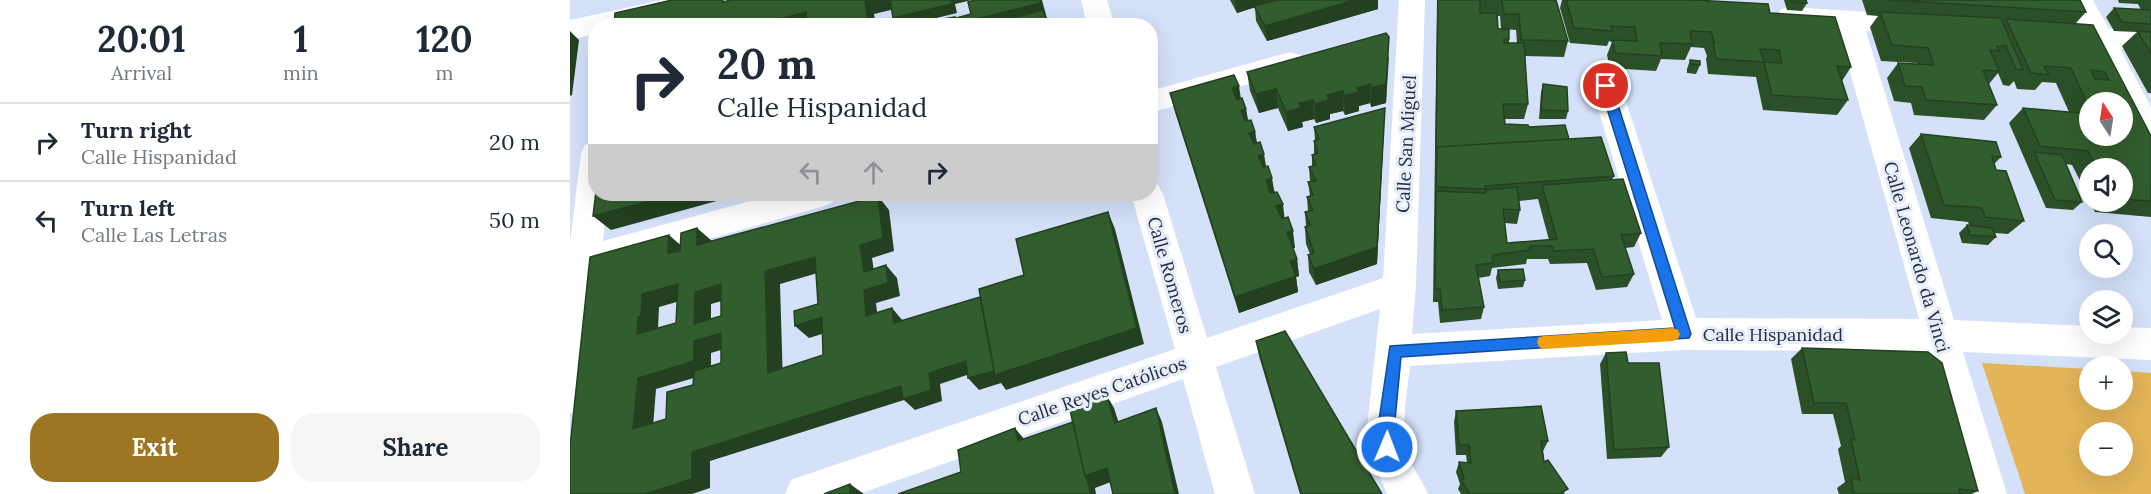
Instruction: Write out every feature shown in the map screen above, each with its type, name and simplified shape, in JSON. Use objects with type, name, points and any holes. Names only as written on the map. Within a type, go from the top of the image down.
[{"type":"street","points":[[610,16],[704,0]]},
{"type":"street","points":[[1094,0],[1099,18]]},
{"type":"street","points":[[2080,0],[2151,135]]},
{"type":"street","points":[[1767,15],[1945,27]]},
{"type":"street","name":"Calle Leonardo da Vinci","points":[[1849,20],[1987,494]]},
{"type":"street","name":"Calle San Miguel","points":[[1405,21],[1399,287],[1395,351],[1386,427],[1391,466],[1407,494]]},
{"type":"street","points":[[570,30],[588,24]]},
{"type":"street","points":[[2028,33],[2151,42]]},
{"type":"street","points":[[1158,100],[1310,57]]},
{"type":"street","points":[[1606,86],[1684,334]]},
{"type":"street","points":[[570,396],[577,262],[588,199]]},
{"type":"street","points":[[577,262],[796,201]]},
{"type":"street","name":"Calle Romeros","points":[[1149,201],[1234,494]]},
{"type":"street","name":"Calle Reyes Católicos","points":[[805,494],[1399,287]]},
{"type":"street","name":"Calle Hispanidad","points":[[1395,351],[1684,334],[1939,335],[2151,344]]},
{"type":"shaded area","points":[[1982,363],[2079,368],[2079,410],[2133,410],[2133,372],[2151,373],[2151,494],[2025,494]]},
{"type":"building","points":[[672,0],[723,0],[723,2],[731,0],[865,0],[867,18],[806,18],[806,12],[783,18],[615,18],[615,13]]},
{"type":"building","points":[[890,0],[952,0],[952,4],[893,18]]},
{"type":"building","points":[[975,0],[1040,0],[1041,3],[980,18],[956,18],[971,14],[968,2]]},
{"type":"building","points":[[1278,0],[1355,0],[1265,26],[1254,6]]},
{"type":"building","points":[[1438,0],[1480,0],[1480,13],[1497,13],[1498,29],[1509,29],[1509,39],[1504,39],[1504,43],[1524,43],[1528,104],[1503,104],[1505,124],[1528,125],[1529,127],[1565,125],[1569,139],[1437,147],[1436,151]]},
{"type":"building","points":[[1502,0],[1556,0],[1568,41],[1521,40],[1519,14],[1504,14]]},
{"type":"building","points":[[1566,0],[1694,0],[1768,4],[1770,13],[1835,17],[1851,67],[1837,66],[1848,100],[1772,95],[1764,62],[1716,59],[1713,43],[1715,43],[1711,32],[1690,31],[1692,44],[1660,43],[1662,56],[1615,53],[1612,40],[1637,41],[1635,27],[1611,26],[1612,31],[1574,28]],"holes":[[[1760,49],[1779,50],[1782,63],[1764,62]]]},
{"type":"building","points":[[1791,0],[1806,0],[1807,3],[1792,2]]},
{"type":"building","points":[[1890,0],[2080,0],[2086,12]]},
{"type":"building","points":[[2114,8],[2151,10],[2151,24],[2122,22]]},
{"type":"building","points":[[1043,10],[1046,18],[1012,18]]},
{"type":"building","points":[[1880,12],[2001,18],[2023,70],[2016,69],[2006,46],[1997,46],[1999,51],[1990,50],[1999,71],[1983,70],[1997,105],[1926,100],[1922,87],[1905,86],[1898,63],[1934,65],[1928,48],[1892,45]]},
{"type":"building","points":[[2006,19],[2093,25],[2128,92],[2082,92],[2071,68],[2044,66],[2049,75],[2031,73]],"holes":[[[2091,70],[2105,72],[2109,80],[2095,79]]]},
{"type":"building","points":[[2138,31],[2151,32],[2151,54]]},
{"type":"building","points":[[1386,33],[1389,37],[1386,84],[1371,88],[1370,84],[1357,88],[1359,92],[1344,96],[1343,91],[1327,95],[1329,100],[1315,104],[1313,100],[1299,103],[1301,108],[1286,112],[1276,89],[1256,94],[1247,72]]},
{"type":"building","points":[[1690,60],[1700,61],[1700,65],[1691,64]]},
{"type":"building","points":[[1234,75],[1239,86],[1232,88],[1237,100],[1242,98],[1246,109],[1241,110],[1245,121],[1251,120],[1255,132],[1249,133],[1254,144],[1260,142],[1264,154],[1258,156],[1263,167],[1268,166],[1272,178],[1266,180],[1270,193],[1277,192],[1283,204],[1276,206],[1282,219],[1288,217],[1293,231],[1287,232],[1297,259],[1290,261],[1296,276],[1235,297],[1170,93]]},
{"type":"building","points":[[1543,84],[1567,87],[1568,111],[1541,110]]},
{"type":"building","points":[[2133,102],[2151,136],[2151,201],[2133,200],[2133,158],[2092,158],[2088,151],[2040,146],[2023,108],[2079,113],[2079,146],[2133,146]]},
{"type":"building","points":[[1385,108],[1377,247],[1314,269],[1308,255],[1314,253],[1305,227],[1310,225],[1305,212],[1313,210],[1307,197],[1313,195],[1308,182],[1316,181],[1309,167],[1316,165],[1312,155],[1318,153],[1314,141],[1319,139],[1314,127]]},
{"type":"building","points":[[1921,134],[1996,142],[2001,157],[1992,156],[1996,170],[2006,171],[2024,221],[1985,217],[1982,208],[1944,205]]},
{"type":"building","points":[[1601,137],[1614,176],[1485,186],[1486,189],[1436,187],[1437,147]]},
{"type":"building","points":[[2034,152],[2062,155],[2079,195],[2079,202],[2055,200]]},
{"type":"building","points":[[1623,179],[1641,233],[1621,235],[1634,274],[1602,277],[1593,249],[1554,251],[1552,246],[1530,246],[1530,250],[1493,255],[1493,263],[1476,265],[1484,307],[1442,310],[1440,289],[1435,289],[1436,191],[1485,193],[1486,190],[1517,187],[1520,210],[1503,209],[1507,243],[1557,239],[1542,185]]},
{"type":"building","points":[[595,201],[650,201],[593,216]]},
{"type":"building","points":[[860,201],[879,201],[883,238],[860,245],[864,272],[886,265],[888,283],[864,290],[866,316],[892,308],[894,323],[980,297],[994,371],[968,378],[966,361],[929,373],[931,390],[903,399],[901,386],[692,452],[692,479],[645,494],[570,494],[570,447],[590,257],[669,235],[668,253],[680,251],[681,233],[697,228],[697,245]],"holes":[[[815,257],[818,304],[794,311],[795,326],[822,317],[823,355],[768,373],[765,271]],[[678,284],[676,323],[637,334],[642,294]],[[721,284],[721,316],[694,324],[695,292]],[[721,333],[721,363],[694,371],[693,385],[667,392],[666,419],[633,429],[638,378],[694,361],[694,341]]]},
{"type":"building","points":[[1108,212],[1137,328],[995,375],[979,289],[1024,275],[1016,239]]},
{"type":"building","points":[[1967,225],[1992,228],[1996,237],[1970,235]]},
{"type":"building","points":[[1523,269],[1525,280],[1500,282],[1498,270]]},
{"type":"building","points":[[1285,331],[1382,494],[1301,494],[1256,341]]},
{"type":"building","points":[[1802,348],[1928,352],[1942,363],[1978,491],[1959,489],[1960,494],[1854,494],[1851,478],[1860,480],[1851,439],[1855,440],[1846,403],[1814,403]]},
{"type":"building","points":[[1626,352],[1628,363],[1659,363],[1669,447],[1614,450],[1606,353]]},
{"type":"building","points":[[1106,394],[1115,423],[1156,408],[1175,494],[1113,494],[1107,468],[1085,476],[1069,406]]},
{"type":"building","points":[[1541,406],[1548,441],[1541,441],[1544,462],[1548,460],[1568,489],[1559,494],[1470,494],[1461,480],[1464,479],[1459,462],[1471,463],[1469,445],[1459,445],[1456,411]]},
{"type":"building","points":[[1073,422],[1091,494],[898,494],[961,472],[958,450],[1015,428],[1018,441]]},
{"type":"building","points":[[850,484],[850,494],[824,494]]},
{"type":"slow traffic","points":[[1544,342],[1673,334]]},
{"type":"route","points":[[1387,447],[1386,427],[1395,351],[1684,334],[1606,86]]}]
